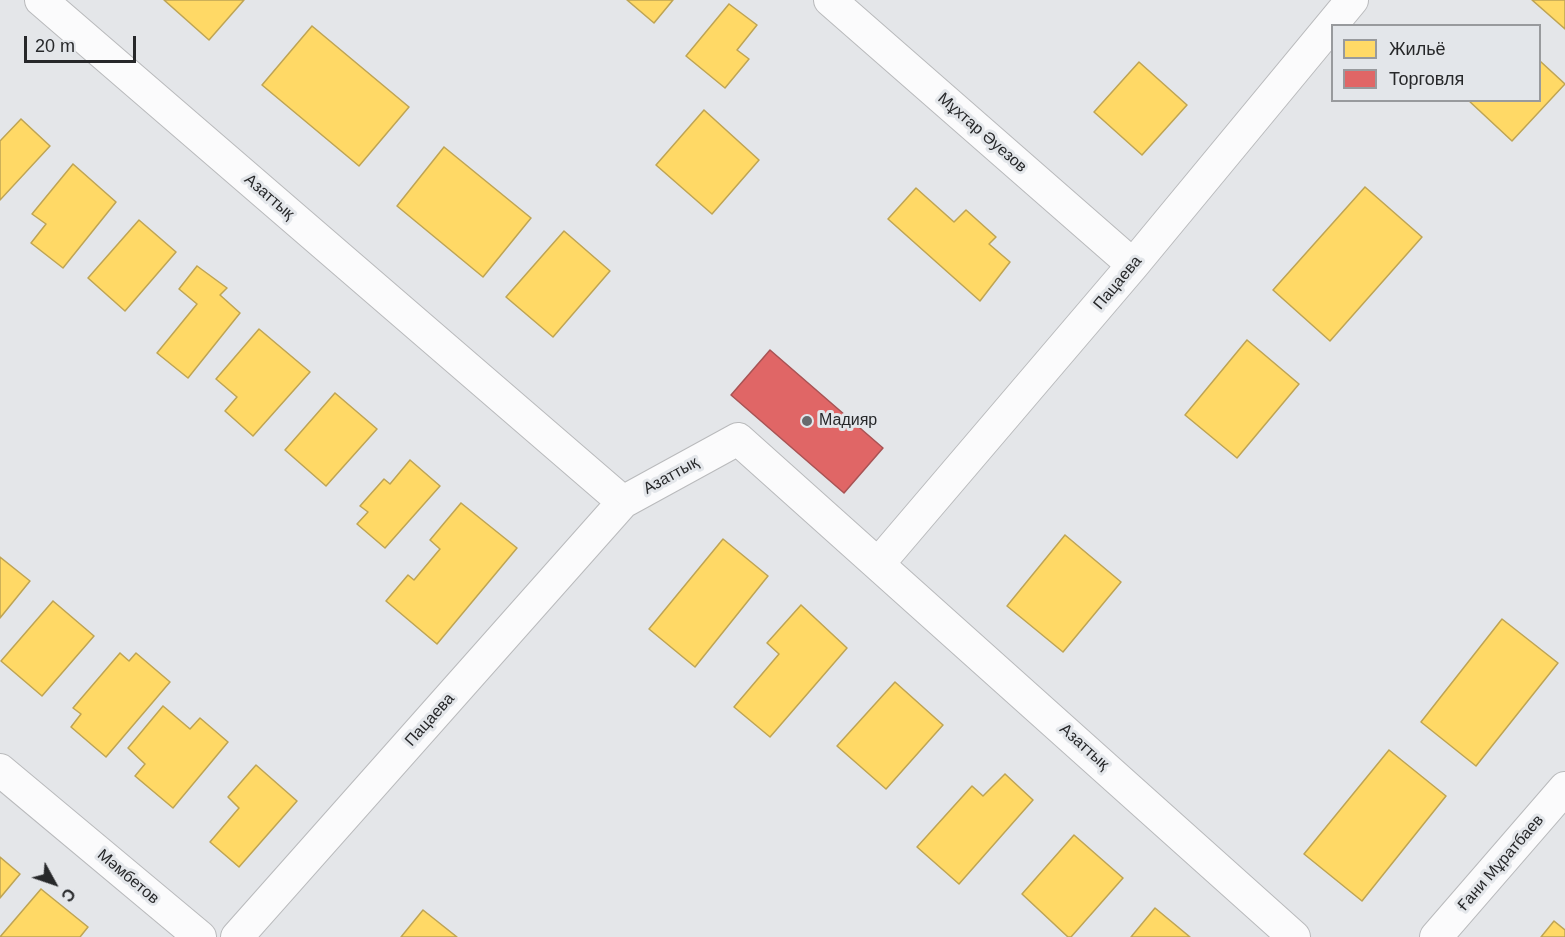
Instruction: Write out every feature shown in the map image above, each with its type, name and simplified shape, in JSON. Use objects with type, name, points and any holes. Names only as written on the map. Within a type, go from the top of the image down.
[{"type":"street","name":"Азаттық","points":[[41,0],[623,502],[738,439],[1294,937]]},
{"type":"street","name":"Мұхтар Әуезов","points":[[831,0],[1133,265]]},
{"type":"street","name":"Пацаева","points":[[1332,24],[1352,0]]},
{"type":"street","name":"Пацаева","points":[[879,563],[1133,265],[1331,25]]},
{"type":"street","name":"Пацаева","points":[[237,937],[623,502]]},
{"type":"street","name":"Мәмбетов","points":[[0,770],[200,937]]},
{"type":"street","name":"Ғани Мұратбаев","points":[[1436,937],[1565,788]]},
{"type":"building: Жильё","points":[[164,0],[244,0],[209,40]]},
{"type":"building: Жильё","points":[[627,0],[673,0],[654,23]]},
{"type":"building: Жильё","points":[[1532,0],[1565,0],[1565,29]]},
{"type":"building: Жильё","points":[[729,4],[757,25],[737,50],[749,59],[725,88],[686,56]]},
{"type":"building: Жильё","points":[[312,26],[409,107],[359,166],[262,85]]},
{"type":"building: Жильё","points":[[1139,62],[1187,105],[1142,155],[1094,112]]},
{"type":"building: Жильё","points":[[1541,62],[1565,84],[1512,141],[1470,102],[1541,102]]},
{"type":"building: Жильё","points":[[704,110],[759,160],[712,214],[656,165]]},
{"type":"building: Жильё","points":[[21,119],[50,146],[0,200],[0,141]]},
{"type":"building: Жильё","points":[[444,147],[531,218],[483,277],[397,206]]},
{"type":"building: Жильё","points":[[73,164],[116,202],[63,268],[31,243],[46,224],[32,214]]},
{"type":"building: Жильё","points":[[1365,187],[1422,237],[1330,341],[1273,290]]},
{"type":"building: Жильё","points":[[916,188],[954,222],[966,210],[996,237],[989,244],[1010,262],[980,301],[888,219]]},
{"type":"building: Жильё","points":[[139,220],[176,252],[125,311],[88,278]]},
{"type":"building: Жильё","points":[[564,231],[610,271],[553,337],[506,297]]},
{"type":"building: Жильё","points":[[197,266],[227,288],[220,295],[240,313],[188,378],[157,353],[197,304],[179,289]]},
{"type":"building: Жильё","points":[[259,329],[310,372],[253,436],[225,411],[237,397],[216,379]]},
{"type":"building: Жильё","points":[[1247,340],[1299,384],[1237,458],[1185,415]]},
{"type":"building: Жильё","points":[[335,393],[377,429],[326,486],[285,450]]},
{"type":"building: Жильё","points":[[410,460],[440,486],[385,548],[357,524],[368,512],[360,506],[384,479],[390,484]]},
{"type":"building: Жильё","points":[[461,503],[517,548],[437,644],[386,601],[408,575],[414,580],[440,549],[430,540]]},
{"type":"building: Жильё","points":[[1065,535],[1121,582],[1063,652],[1007,606]]},
{"type":"building: Жильё","points":[[723,539],[768,576],[695,667],[649,629]]},
{"type":"building: Жильё","points":[[0,557],[30,581],[0,618]]},
{"type":"building: Жильё","points":[[53,601],[94,636],[42,696],[1,661]]},
{"type":"building: Жильё","points":[[801,605],[847,648],[770,737],[734,707],[779,654],[767,643]]},
{"type":"building: Жильё","points":[[1502,619],[1558,663],[1476,766],[1421,722]]},
{"type":"building: Жильё","points":[[120,653],[129,661],[136,653],[170,682],[106,757],[71,727],[81,714],[73,708]]},
{"type":"building: Жильё","points":[[895,682],[943,725],[886,789],[837,746]]},
{"type":"building: Жильё","points":[[163,706],[190,729],[200,718],[228,742],[173,808],[135,776],[145,764],[128,748]]},
{"type":"building: Жильё","points":[[1389,750],[1446,796],[1362,901],[1304,854]]},
{"type":"building: Жильё","points":[[256,765],[297,801],[239,867],[210,842],[239,808],[228,797]]},
{"type":"building: Жильё","points":[[1005,774],[1033,800],[959,884],[917,847],[972,786],[983,796]]},
{"type":"building: Жильё","points":[[1074,835],[1123,878],[1071,937],[1068,937],[1022,894]]},
{"type":"building: Жильё","points":[[0,857],[20,874],[0,898]]},
{"type":"building: Жильё","points":[[41,889],[88,927],[80,937],[0,937]]},
{"type":"building: Жильё","points":[[1155,908],[1190,937],[1131,937]]},
{"type":"building: Жильё","points":[[423,910],[457,937],[401,937]]},
{"type":"building: Жильё","points":[[1554,921],[1565,930],[1565,937],[1541,937]]},
{"type":"building: Торговля","name":"Мадияр","points":[[770,350],[883,448],[844,493],[731,395]]},
{"type":"place","name":"Мадияр","points":[[807,421]]}]
